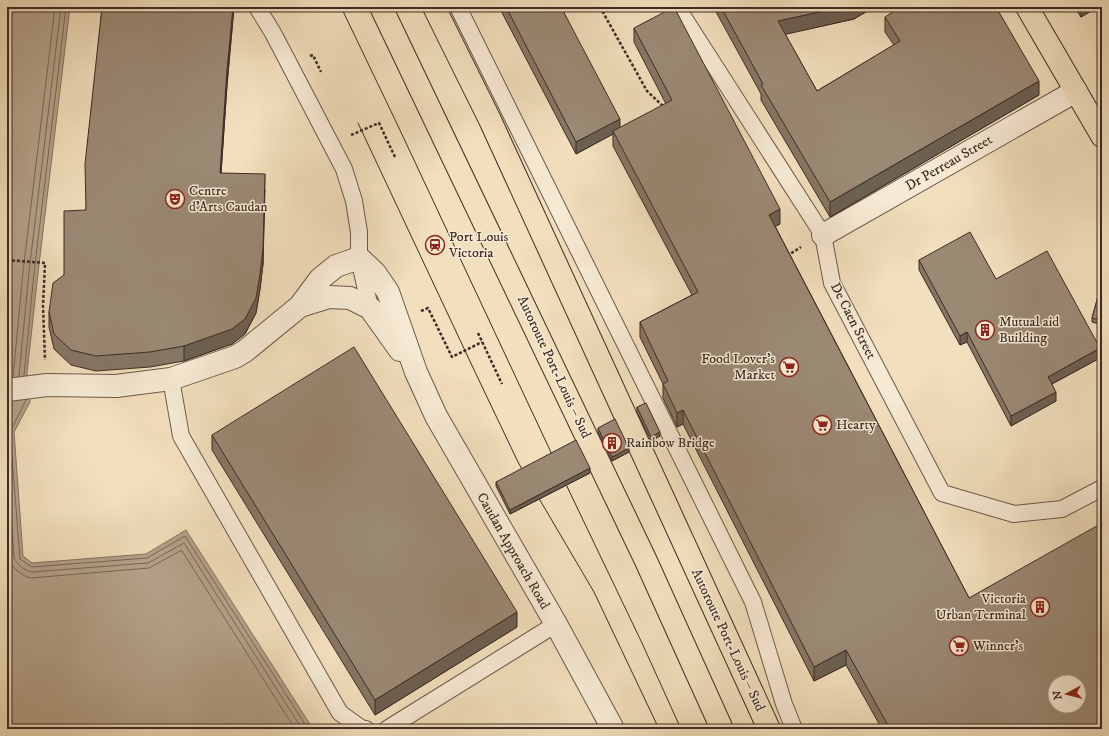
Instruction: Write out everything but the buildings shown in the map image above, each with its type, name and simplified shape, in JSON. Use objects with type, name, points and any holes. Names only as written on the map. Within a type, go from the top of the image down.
[{"type":"main road","name":"Autoroute Port-Louis – Sud","points":[[381,7],[642,554],[722,729]]},
{"type":"main road","name":"Autoroute Port-Louis – Sud","points":[[434,7],[490,120],[769,729]]},
{"type":"main road","points":[[1027,7],[1102,136]]},
{"type":"street","name":"Dr Perreau Street","points":[[823,235],[1076,91]]},
{"type":"street","points":[[7,390],[40,385],[116,386],[171,379],[235,357],[245,351],[300,306],[320,279],[336,266],[359,258],[375,273],[388,292],[416,372]]},
{"type":"street","points":[[300,306],[329,297],[350,298],[370,308],[416,372]]},
{"type":"street","name":"Caudan Approach Road","points":[[416,372],[436,416],[556,624],[613,729]]},
{"type":"lane","points":[[257,7],[344,169],[354,201],[359,232],[359,258],[370,308]]},
{"type":"lane","points":[[458,7],[753,602],[784,704],[794,729]]},
{"type":"lane","name":"De Caen Street","points":[[677,7],[823,235],[832,283],[942,493],[1014,514],[1062,509],[1102,488]]},
{"type":"lane","points":[[171,379],[181,436],[340,713],[361,728],[366,729]]},
{"type":"lane","points":[[387,729],[556,624]]},
{"type":"path","points":[[600,7],[647,91],[668,110]]},
{"type":"path","points":[[351,136],[379,123],[395,156]]},
{"type":"path","points":[[783,258],[823,235]]},
{"type":"path","points":[[7,260],[44,263],[40,385]]},
{"type":"path","points":[[428,308],[452,357],[482,342]]},
{"type":"path","points":[[478,333],[502,384]]},
{"type":"water","points":[[7,7],[70,7],[27,373],[30,402],[14,432],[23,556],[32,563],[146,554],[186,530],[313,729],[7,729]]},
{"type":"tram line","points":[[341,7],[556,463]]},
{"type":"tram line","points":[[358,123],[476,374],[527,478]]},
{"type":"tram line","points":[[562,476],[642,643],[681,729]]},
{"type":"tram line","points":[[534,490],[594,592],[659,729]]},
{"type":"place","name":"Centre d'Arts Caudan","points":[[175,199]]},
{"type":"place","name":"Port Louis Victoria","points":[[435,245]]},
{"type":"place","name":"Mutual aid Building","points":[[985,330]]},
{"type":"place","name":"Food Lover's Market","points":[[789,367]]},
{"type":"place","name":"Hearty","points":[[822,425]]},
{"type":"place","name":"Rainbow Bridge","points":[[612,443]]},
{"type":"place","name":"Victoria Urban Terminal","points":[[1040,607]]},
{"type":"place","name":"Winner's","points":[[959,646]]}]
